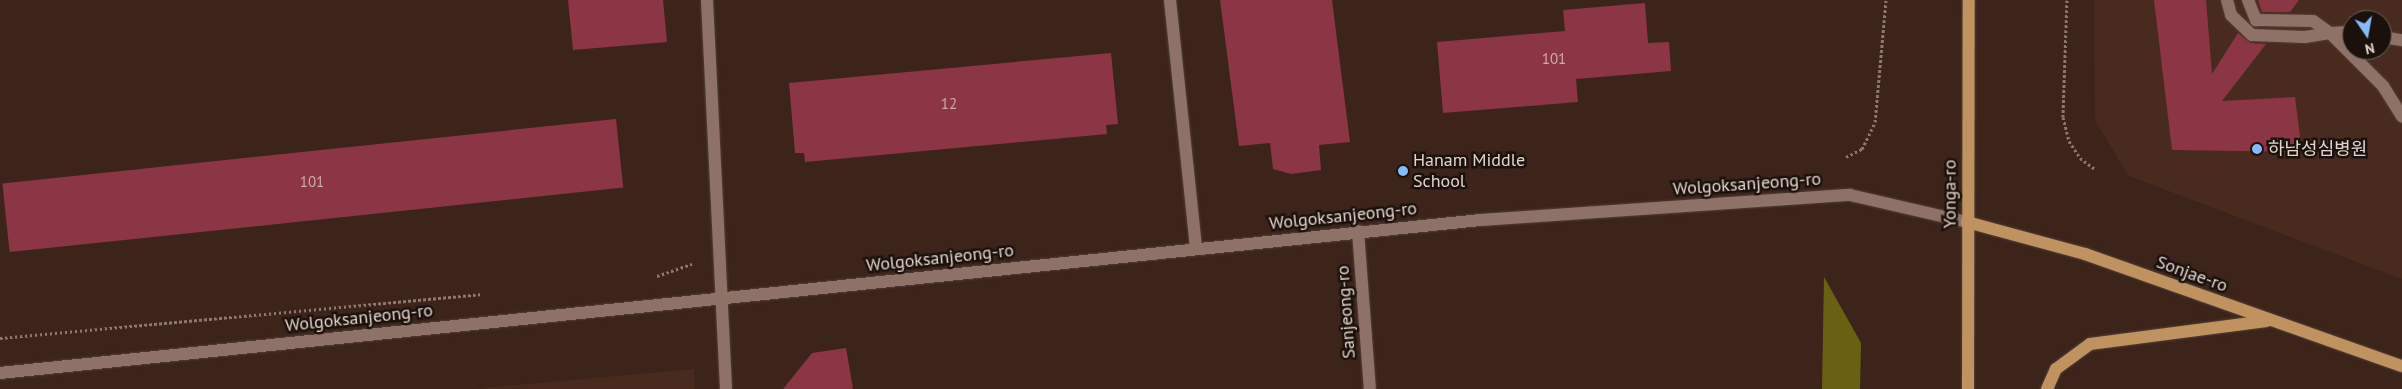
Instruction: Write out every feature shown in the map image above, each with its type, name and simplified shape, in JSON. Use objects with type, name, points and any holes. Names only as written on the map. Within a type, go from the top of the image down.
[{"type":"main road","name":"Yonga-ro","points":[[1968,389],[1969,0]]},
{"type":"main road","name":"Sonjae-ro","points":[[1967,222],[2085,254],[2402,366]]},
{"type":"main road","points":[[2047,389],[2056,369],[2090,344],[2270,320]]},
{"type":"street","points":[[707,0],[726,389]]},
{"type":"street","points":[[1170,0],[1196,250]]},
{"type":"street","points":[[2227,0],[2231,15],[2252,36],[2305,37],[2342,32]]},
{"type":"street","points":[[2248,0],[2256,20],[2313,21],[2330,33],[2383,86],[2402,117]]},
{"type":"street","name":"Wolgoksanjeong-ro","points":[[0,373],[1196,250],[1358,231],[1850,195],[1967,222]]},
{"type":"street","name":"Sanjeong-ro","points":[[1358,231],[1370,389]]},
{"type":"path","points":[[1846,157],[1862,149],[1875,122],[1886,0]]},
{"type":"path","points":[[2067,0],[2063,117],[2069,141],[2080,158],[2095,169]]},
{"type":"path","points":[[652,278],[692,264]]},
{"type":"path","points":[[0,338],[484,294]]},
{"type":"shaded area","name":"하남성심병원","points":[[2094,0],[2402,0],[2402,279],[2129,176],[2095,121]]},
{"type":"shaded area","points":[[1824,277],[1861,343],[1860,389],[1822,389]]},
{"type":"shaded area","points":[[694,369],[695,389],[472,389]]},
{"type":"building","points":[[568,0],[663,0],[667,42],[573,50]]},
{"type":"building","points":[[1220,0],[1332,0],[1350,142],[1319,145],[1321,170],[1291,174],[1273,169],[1270,143],[1239,146]]},
{"type":"building","name":"하남성심병원","points":[[2154,0],[2206,0],[2212,74],[2238,33],[2251,43],[2266,44],[2222,101],[2295,97],[2302,152],[2172,150]]},
{"type":"building","points":[[2258,0],[2299,0],[2290,12],[2262,12]]},
{"type":"building","points":[[1645,3],[1648,43],[1669,42],[1671,71],[1576,79],[1578,102],[1443,113],[1437,42],[1565,31],[1563,10]]},
{"type":"building","points":[[1111,53],[1118,124],[1106,125],[1107,134],[805,162],[804,153],[795,153],[789,83]]},
{"type":"building","points":[[616,119],[623,188],[10,252],[2,183]]},
{"type":"building","points":[[846,348],[853,389],[783,389],[812,353]]},
{"type":"place","name":"하남성심병원","points":[[2257,149]]},
{"type":"place","name":"Hanam Middle School","points":[[1403,171]]}]
